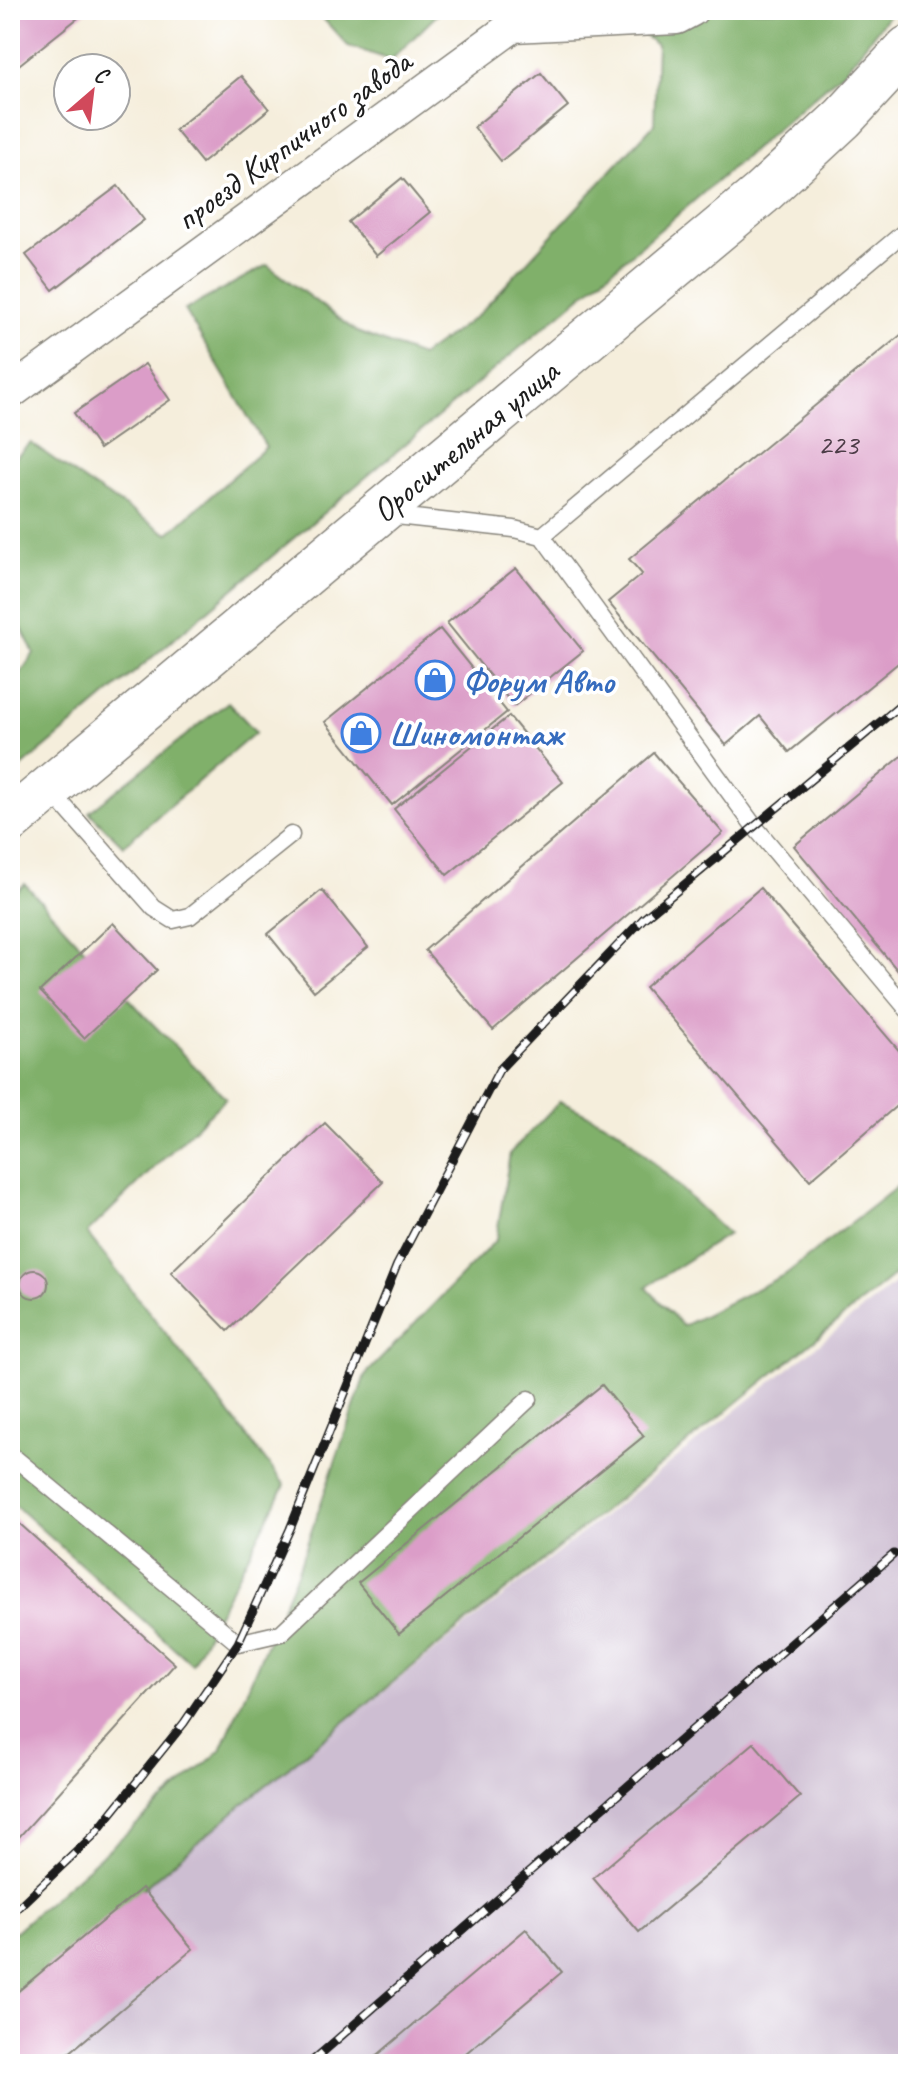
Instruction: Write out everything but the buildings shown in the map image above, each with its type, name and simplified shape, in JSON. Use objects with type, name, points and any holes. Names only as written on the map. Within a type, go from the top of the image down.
[{"type":"main road","name":"Оросительная улица","points":[[10,821],[761,194],[843,118],[908,48]]},
{"type":"street","name":"проезд Кирпичного завода","points":[[10,393],[513,26],[677,18],[692,10]]},
{"type":"lane","points":[[542,536],[908,229]]},
{"type":"lane","points":[[377,514],[514,529],[542,536],[754,826],[908,1010]]},
{"type":"lane","points":[[48,789],[154,908],[173,920],[190,916],[291,835]]},
{"type":"lane","points":[[10,1454],[238,1643],[281,1633],[529,1399]]},
{"type":"shaded area","points":[[908,1273],[908,2046],[887,2064],[10,2064],[10,1990]]},
{"type":"green space","points":[[315,10],[442,10],[391,60],[348,46]]},
{"type":"green space","points":[[609,10],[893,10],[845,70],[10,777],[10,689],[34,653],[10,605],[10,462],[31,443],[168,534],[266,447],[185,310],[267,265],[357,332],[421,356],[478,315],[654,124],[657,45]]},
{"type":"green space","points":[[228,702],[256,732],[123,846],[89,812]]},
{"type":"green space","points":[[25,884],[146,1017],[226,1098],[87,1233],[285,1485],[192,1664],[10,1501],[10,897]]},
{"type":"green space","points":[[560,1101],[621,1131],[728,1234],[646,1287],[683,1326],[786,1274],[908,1178],[908,1264],[248,1800],[10,2001],[10,1936],[221,1750],[297,1573],[365,1375],[496,1240],[510,1153]]},
{"type":"railway","points":[[10,1915],[94,1835],[184,1723],[238,1643],[290,1529],[397,1265],[499,1070],[643,919],[908,699]]},
{"type":"railway","points":[[309,2064],[894,1554]]},
{"type":"place","name":"Форум Авто","points":[[435,680]]},
{"type":"place","name":"Шиномонтаж","points":[[361,733]]}]
